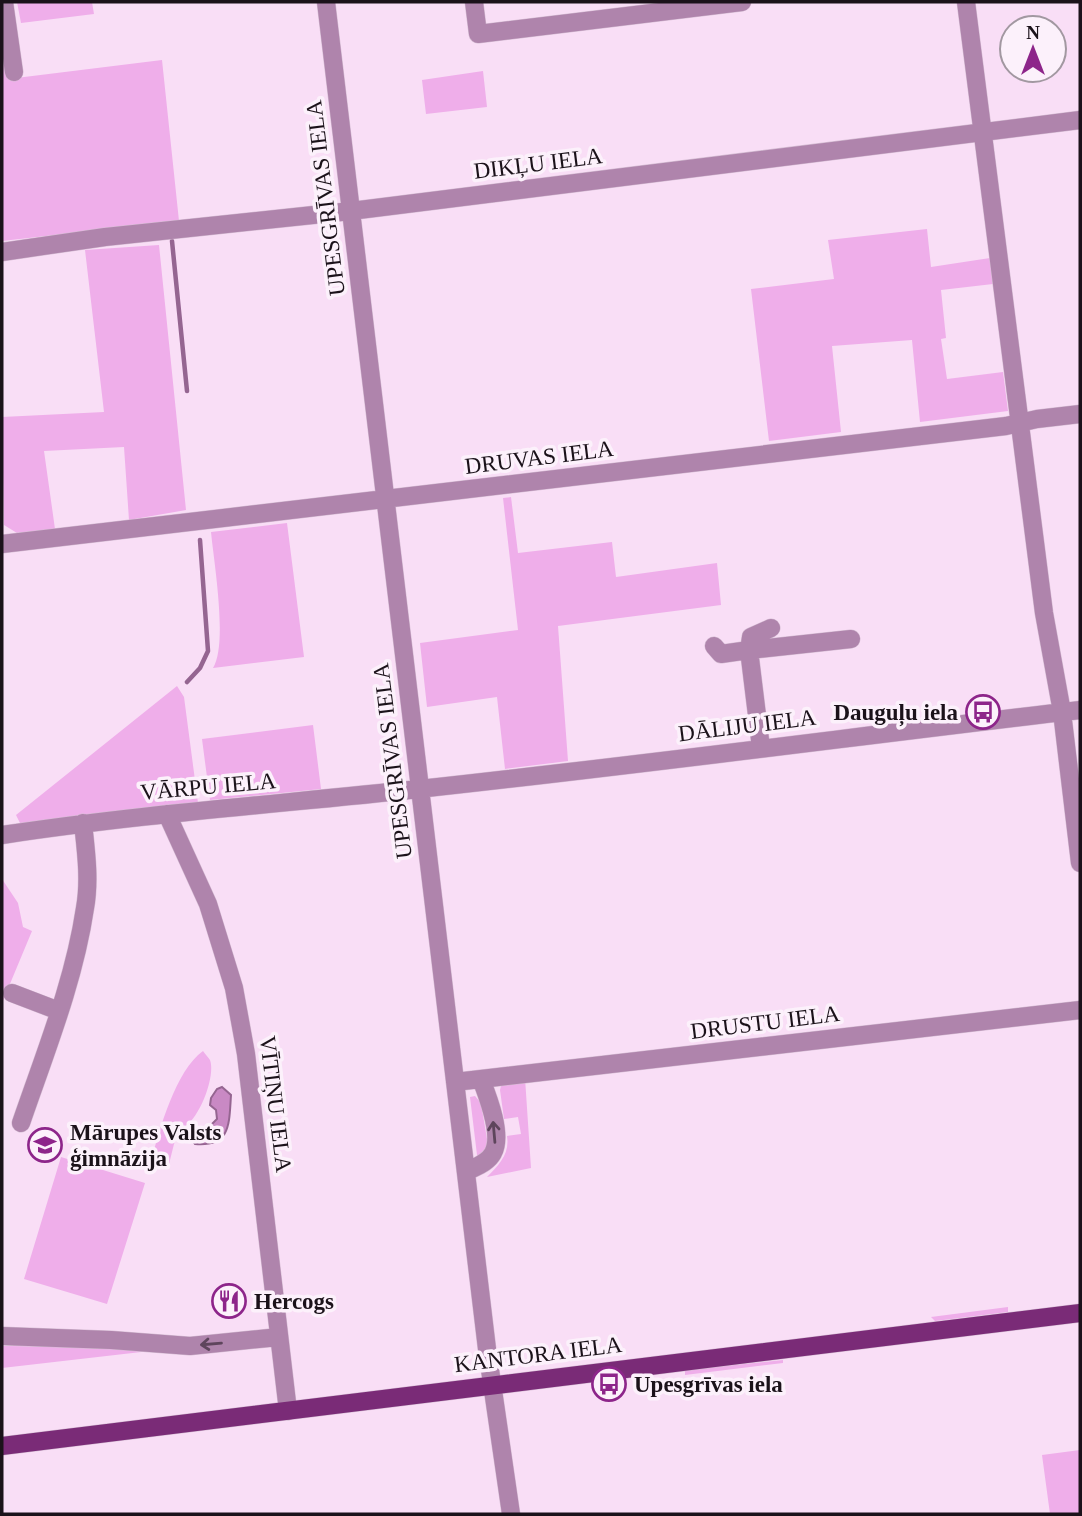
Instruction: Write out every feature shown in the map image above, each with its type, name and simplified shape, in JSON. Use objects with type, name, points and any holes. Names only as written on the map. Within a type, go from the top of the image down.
[{"type":"main road","name":"KANTORA IELA","points":[[2,1446],[1080,1314]]},
{"type":"street","points":[[4,2],[14,72]]},
{"type":"street","name":"UPESGRĪVAS IELA","points":[[326,2],[466,1172],[512,1514]]},
{"type":"street","points":[[474,2],[478,34],[742,2]]},
{"type":"street","points":[[967,2],[1044,613],[1062,712],[1080,863]]},
{"type":"street","name":"DIKĻU IELA","points":[[2,252],[105,237],[351,211],[1080,120]]},
{"type":"street","name":"DRUVAS IELA","points":[[2,544],[1020,424],[1080,414]]},
{"type":"street","points":[[761,748],[749,650],[751,637],[771,628]]},
{"type":"street","points":[[714,646],[721,654],[851,639]]},
{"type":"street","name":"DĀLIJU IELA","points":[[419,789],[1080,710]]},
{"type":"street","name":"VĀRPU IELA","points":[[2,835],[83,823],[419,789]]},
{"type":"street","name":"VĪTIŅU IELA","points":[[167,814],[208,904],[234,988],[246,1054],[288,1411]]},
{"type":"street","points":[[21,1123],[69,980],[85,908],[88,874],[83,823]]},
{"type":"street","points":[[12,993],[59,1011]]},
{"type":"street","name":"DRUSTU IELA","points":[[455,1082],[1080,1010]]},
{"type":"street","points":[[466,1172],[486,1161],[493,1153],[496,1140],[491,1103],[481,1079]]},
{"type":"street","points":[[2,1336],[111,1339],[190,1346],[279,1337]]},
{"type":"shaded area","points":[[17,2],[92,2],[94,14],[21,23]]},
{"type":"shaded area","points":[[2,37],[8,79],[162,60],[179,221],[2,241]]},
{"type":"shaded area","points":[[483,71],[487,107],[426,114],[422,80]]},
{"type":"shaded area","points":[[927,229],[931,267],[990,258],[993,284],[941,290],[946,338],[941,339],[947,379],[1003,372],[1008,411],[920,422],[912,340],[832,346],[841,432],[769,441],[751,289],[834,279],[828,240]]},
{"type":"shaded area","points":[[159,245],[186,510],[129,520],[124,447],[44,451],[55,529],[17,533],[4,525],[2,417],[104,412],[85,250]]},
{"type":"shaded area","points":[[511,497],[518,553],[612,542],[616,577],[717,563],[721,605],[558,626],[568,761],[505,769],[497,697],[427,707],[420,643],[518,630],[503,498]]},
{"type":"shaded area","points":[[287,523],[304,657],[213,668],[217,657],[220,623],[211,532]]},
{"type":"shaded area","points":[[177,686],[184,697],[198,803],[22,827],[16,815]]},
{"type":"shaded area","points":[[313,725],[321,789],[210,800],[202,739]]},
{"type":"shaded area","points":[[2,879],[18,903],[23,927],[32,931],[2,1003]]},
{"type":"shaded area","points":[[203,1051],[210,1060],[211,1067],[205,1097],[194,1117],[182,1128],[169,1164],[159,1166],[151,1162],[170,1102],[185,1072]]},
{"type":"shaded area","points":[[525,1078],[531,1168],[487,1177],[505,1154],[507,1136],[521,1134],[518,1117],[504,1119],[500,1090],[502,1082]]},
{"type":"shaded area","points":[[222,1087],[231,1095],[226,1132],[216,1142],[195,1144],[189,1136],[192,1130],[210,1126],[217,1119],[216,1110],[210,1105],[211,1098],[217,1089]]},
{"type":"shaded area","points":[[475,1096],[481,1103],[488,1145],[481,1155],[477,1155],[470,1097]]},
{"type":"shaded area","points":[[61,1157],[145,1183],[107,1304],[24,1279]]},
{"type":"shaded area","points":[[1008,1307],[1008,1312],[935,1321],[931,1317]]},
{"type":"shaded area","points":[[2,1346],[127,1347],[150,1351],[2,1368]]},
{"type":"shaded area","points":[[783,1360],[783,1363],[685,1375],[685,1370]]},
{"type":"shaded area","points":[[1080,1450],[1080,1514],[1050,1514],[1042,1455]]},
{"type":"waterway","points":[[172,241],[187,391]]},
{"type":"waterway","points":[[187,682],[200,668],[208,651],[200,540]]},
{"type":"place","name":"Dauguļu iela","points":[[983,712]]},
{"type":"place","name":"Mārupes Valsts ģimnāzija","points":[[45,1145]]},
{"type":"place","name":"Hercogs","points":[[229,1301]]},
{"type":"place","name":"Upesgrīvas iela","points":[[609,1384]]}]
